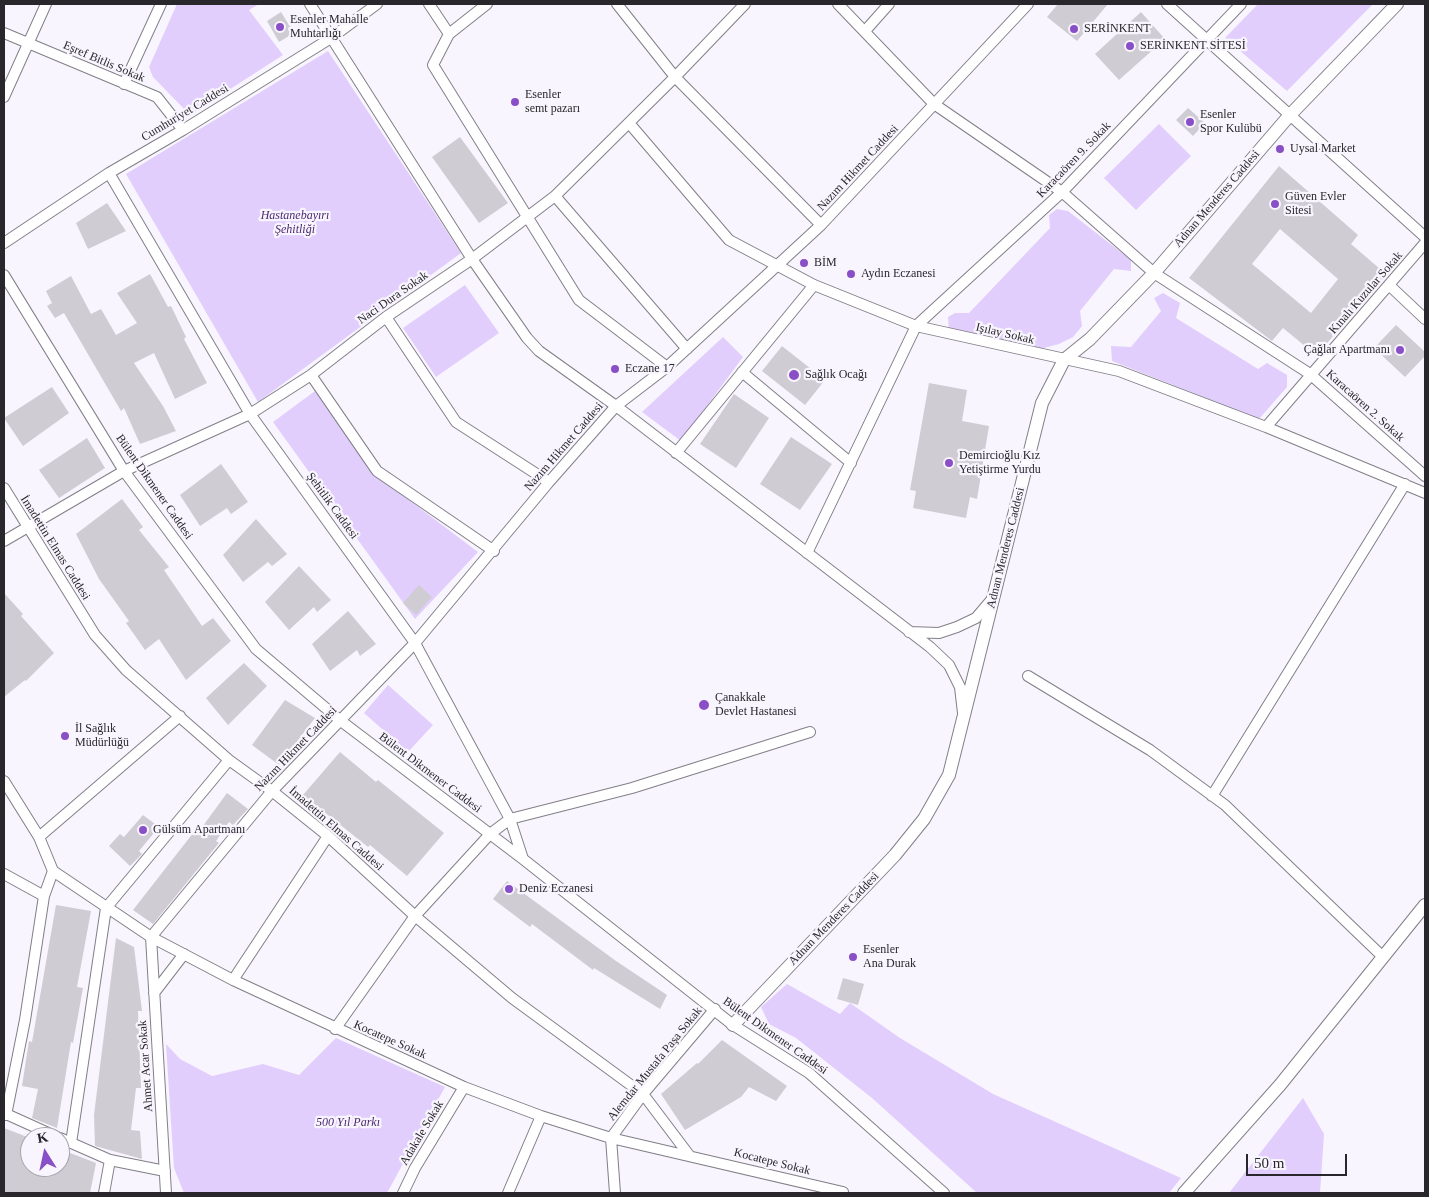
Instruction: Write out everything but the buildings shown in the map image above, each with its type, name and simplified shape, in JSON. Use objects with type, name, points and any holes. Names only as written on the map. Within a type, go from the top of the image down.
[{"type":"street","points":[[4,97],[46,4]]},
{"type":"street","points":[[124,84],[161,4]]},
{"type":"street","points":[[310,4],[472,259],[526,338],[540,351],[616,406],[930,647],[949,665],[960,687],[964,719]]},
{"type":"street","name":"Cumhuriyet Caddesi","points":[[4,242],[109,173],[183,130],[331,38],[377,4]]},
{"type":"street","points":[[430,4],[449,34]]},
{"type":"street","points":[[487,4],[449,34],[433,65],[579,300],[667,367]]},
{"type":"street","points":[[616,4],[675,77],[821,225]]},
{"type":"street","name":"Naci Dura Sokak","points":[[4,541],[28,525],[124,471],[250,414],[310,375],[386,317],[472,259],[527,219],[554,196],[675,77],[745,4]]},
{"type":"street","name":"Karacaören 2. Sokak","points":[[838,4],[934,104],[1062,192],[1154,273],[1310,374],[1425,476]]},
{"type":"street","points":[[865,31],[889,4]]},
{"type":"street","name":"Nazım Hikmet Caddesi","points":[[151,937],[272,791],[415,643],[494,551],[549,482],[616,406],[667,367],[821,225],[1028,4]]},
{"type":"street","points":[[1167,4],[1425,237]]},
{"type":"street","name":"Karacaören 9. Sokak","points":[[916,326],[1062,192],[1241,4]]},
{"type":"street","name":"Adnan Menderes Caddesi","points":[[733,1025],[895,855],[924,819],[948,775],[964,719],[1042,402],[1064,360],[1090,339],[1154,273],[1289,116],[1397,4]]},
{"type":"street","name":"Eşref Bitlis Sokak","points":[[4,33],[157,97],[183,130]]},
{"type":"street","name":"Işılay Sokak","points":[[629,123],[729,240],[814,285],[916,326],[1120,371],[1266,427],[1425,493]]},
{"type":"street","name":"Şehitlik Caddesi","points":[[109,173],[250,414],[415,643],[510,819],[523,859]]},
{"type":"street","points":[[554,196],[687,349]]},
{"type":"street","name":"Kınalı Kuzular Sokak","points":[[1266,427],[1310,374],[1390,286],[1425,243]]},
{"type":"street","name":"Bülent Dikmener Caddesi","points":[[4,275],[124,471],[256,649],[341,721],[523,859],[733,1025],[809,1073],[944,1193]]},
{"type":"street","points":[[676,453],[814,285]]},
{"type":"street","points":[[1390,286],[1425,319]]},
{"type":"street","points":[[386,317],[456,422],[549,482]]},
{"type":"street","points":[[807,553],[916,326]]},
{"type":"street","points":[[742,372],[851,463]]},
{"type":"street","points":[[310,375],[377,471],[494,551]]},
{"type":"street","points":[[1212,796],[1405,484]]},
{"type":"street","name":"İmadettin Elmas Caddesi","points":[[4,488],[95,635],[126,670],[229,760],[272,791],[328,836],[415,916],[512,998],[643,1094],[689,1155]]},
{"type":"street","points":[[909,632],[939,632],[957,627],[976,618],[994,597]]},
{"type":"street","points":[[1028,676],[1150,750],[1225,805],[1383,957]]},
{"type":"street","points":[[39,838],[180,716]]},
{"type":"street","points":[[335,1029],[415,916],[490,834],[510,819],[632,788],[810,732]]},
{"type":"street","points":[[165,1171],[110,1160],[71,1143],[106,908],[229,760]]},
{"type":"street","points":[[4,781],[39,838],[53,871],[44,896],[25,1020],[5,1114],[34,1127]]},
{"type":"street","points":[[233,980],[328,836]]},
{"type":"street","name":"Kocatepe Sokak","points":[[53,871],[151,937],[233,980],[335,1029],[464,1087],[541,1116],[611,1138],[844,1192]]},
{"type":"street","points":[[4,874],[44,896]]},
{"type":"street","points":[[1184,1193],[1280,1085],[1425,905]]},
{"type":"street","name":"Ahmet Acar Sokak","points":[[151,937],[166,1193]]},
{"type":"street","points":[[154,992],[184,954]]},
{"type":"street","name":"Alemdar Mustafa Paşa Sokak","points":[[615,1193],[611,1138],[643,1094],[715,1009]]},
{"type":"street","name":"Adakale Sokak","points":[[403,1193],[415,1168],[464,1087]]},
{"type":"street","points":[[508,1193],[541,1116]]},
{"type":"street","points":[[104,1193],[110,1160]]},
{"type":"street","points":[[1188,1193],[1198,1178]]},
{"type":"green space","points":[[177,4],[259,4],[249,10],[283,55],[190,115],[153,77],[149,67]]},
{"type":"green space","points":[[1258,4],[1373,4],[1287,91],[1225,38]]},
{"type":"green space","name":"Hastanebayırı Şehitliği","points":[[328,51],[461,253],[258,402],[126,174]]},
{"type":"green space","points":[[1159,124],[1191,156],[1136,210],[1104,178]]},
{"type":"green space","points":[[1057,209],[1068,211],[1131,260],[1131,271],[1114,269],[1080,311],[1082,326],[1073,337],[1059,344],[1040,349],[949,331],[948,317],[955,313],[969,313],[1050,228],[1049,215]]},
{"type":"green space","points":[[465,285],[499,333],[436,377],[403,328]]},
{"type":"green space","points":[[1163,293],[1180,303],[1176,318],[1258,369],[1267,363],[1287,375],[1287,387],[1259,419],[1112,361],[1111,346],[1131,347],[1161,311],[1154,298]]},
{"type":"green space","points":[[723,337],[743,357],[681,441],[642,412]]},
{"type":"green space","points":[[315,391],[373,473],[478,552],[415,619],[273,422]]},
{"type":"green space","points":[[388,685],[433,725],[408,752],[364,713]]},
{"type":"green space","points":[[787,984],[840,1014],[850,1003],[900,1038],[993,1094],[1181,1178],[1169,1193],[977,1193],[872,1098],[796,1038],[769,1024],[761,1007]]},
{"type":"green space","name":"500 Yıl Parkı","points":[[336,1038],[445,1087],[387,1193],[184,1193],[174,1168],[166,1044],[180,1059],[212,1076],[263,1064],[299,1075]]},
{"type":"green space","points":[[1303,1098],[1324,1134],[1320,1193],[1229,1193]]},
{"type":"place","name":"Esenler Mahalle Muhtarlığı","points":[[280,27]]},
{"type":"place","name":"SERİNKENT","points":[[1074,29]]},
{"type":"place","name":"SERİNKENT SİTESİ","points":[[1130,46]]},
{"type":"place","name":"Esenler semt pazarı","points":[[515,102]]},
{"type":"place","name":"Esenler Spor Kulübü","points":[[1190,122]]},
{"type":"place","name":"Uysal Market","points":[[1280,149]]},
{"type":"place","name":"Güven Evler Sitesi","points":[[1275,204]]},
{"type":"place","name":"BİM","points":[[804,263]]},
{"type":"place","name":"Aydın Eczanesi","points":[[851,274]]},
{"type":"place","name":"Çağlar Apartmanı","points":[[1400,350]]},
{"type":"place","name":"Eczane 17","points":[[615,369]]},
{"type":"place","name":"Sağlık Ocağı","points":[[794,375]]},
{"type":"place","name":"Demircioğlu Kız Yetiştirme Yurdu","points":[[949,463]]},
{"type":"place","name":"Çanakkale Devlet Hastanesi","points":[[704,705]]},
{"type":"place","name":"İl Sağlık Müdürlüğü","points":[[65,736]]},
{"type":"place","name":"Gülsüm Apartmanı","points":[[143,830]]},
{"type":"place","name":"Deniz Eczanesi","points":[[509,889]]},
{"type":"place","name":"Esenler Ana Durak","points":[[853,957]]}]
